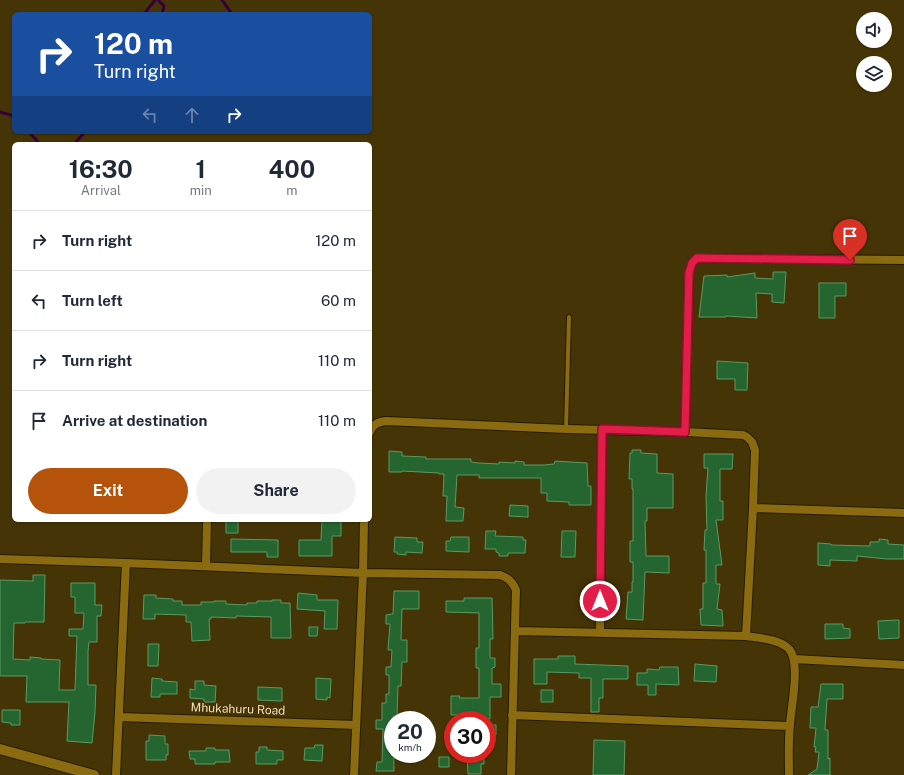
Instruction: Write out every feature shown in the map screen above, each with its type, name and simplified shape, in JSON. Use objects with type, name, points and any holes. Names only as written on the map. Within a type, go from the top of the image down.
[{"type":"street","points":[[685,432],[689,273],[692,263],[697,258],[904,260]]},
{"type":"street","points":[[372,427],[378,422],[386,421],[566,429],[685,432],[743,435],[747,437],[755,450],[746,636]]},
{"type":"street","points":[[600,633],[602,429]]},
{"type":"street","points":[[753,508],[904,513],[904,510]]},
{"type":"street","points":[[206,566],[207,522]]},
{"type":"street","points":[[354,775],[364,522]]},
{"type":"street","points":[[0,559],[363,573],[500,574],[513,582],[516,590],[511,775]]},
{"type":"street","points":[[116,775],[126,563]]},
{"type":"street","points":[[515,631],[746,636],[774,641],[785,646],[790,651],[794,659],[795,676],[789,726],[788,775]]},
{"type":"street","points":[[794,659],[904,665]]},
{"type":"street","points":[[512,715],[789,726]]},
{"type":"street","name":"Mhukahuru Road","points":[[119,717],[356,725]]},
{"type":"street","points":[[0,749],[94,775]]},
{"type":"lane","points":[[566,429],[569,317]]},
{"type":"building","points":[[773,272],[786,272],[784,303],[772,302],[772,294],[756,293],[757,318],[726,316],[699,317],[704,276],[727,275],[727,277],[755,273],[755,278],[773,279]]},
{"type":"building","points":[[819,283],[846,283],[846,296],[835,296],[835,318],[819,318]]},
{"type":"building","points":[[717,361],[748,363],[747,390],[735,390],[735,379],[717,379]]},
{"type":"building","points":[[632,450],[641,450],[641,453],[657,454],[657,473],[673,474],[673,508],[647,508],[647,521],[645,521],[646,556],[669,556],[669,573],[645,572],[643,620],[626,619],[628,592],[632,592],[633,582],[633,562],[630,562],[630,541],[633,541],[633,489],[632,479],[629,479],[630,453],[632,453]]},
{"type":"building","points":[[389,451],[402,452],[402,456],[426,457],[426,459],[471,459],[471,462],[479,463],[499,464],[499,462],[515,463],[515,461],[524,462],[524,465],[544,465],[554,464],[555,461],[587,463],[588,486],[591,486],[591,505],[569,505],[569,502],[547,501],[547,493],[541,493],[541,478],[479,478],[479,475],[457,475],[455,507],[464,508],[463,521],[446,521],[447,496],[443,496],[444,474],[402,471],[389,472]]},
{"type":"building","points":[[704,454],[733,454],[732,469],[720,469],[720,501],[723,501],[723,520],[716,520],[722,565],[716,565],[716,584],[720,584],[717,609],[722,610],[723,626],[701,625],[700,609],[703,609],[703,583],[706,583],[706,550],[704,550],[705,530],[707,530],[706,496],[708,468],[704,468]]},
{"type":"building","points":[[510,505],[528,506],[528,517],[509,516]]},
{"type":"building","points":[[226,522],[238,522],[238,533],[226,533]]},
{"type":"building","points":[[322,522],[341,522],[341,536],[332,536],[332,556],[299,556],[299,540],[321,540]]},
{"type":"building","points":[[486,531],[496,531],[495,536],[523,537],[523,540],[526,540],[525,553],[508,553],[508,556],[499,556],[496,549],[485,549]]},
{"type":"building","points":[[562,531],[576,531],[575,557],[561,557]]},
{"type":"building","points":[[395,537],[417,538],[417,542],[423,542],[422,553],[406,552],[406,555],[397,554],[397,552],[394,552]]},
{"type":"building","points":[[451,537],[469,537],[469,552],[446,551],[446,541],[450,541]]},
{"type":"building","points":[[231,539],[278,540],[278,557],[267,557],[267,552],[231,552]]},
{"type":"building","points":[[879,539],[888,540],[888,544],[904,545],[904,559],[857,556],[857,561],[830,560],[830,566],[818,565],[818,543],[831,545],[870,546],[870,542],[879,542]]},
{"type":"building","points":[[33,575],[45,575],[44,622],[14,623],[13,659],[30,660],[30,657],[60,660],[59,690],[75,690],[77,636],[69,636],[69,629],[83,629],[84,613],[75,613],[75,597],[71,597],[71,583],[95,583],[95,605],[102,605],[101,616],[97,616],[97,642],[89,642],[88,651],[88,685],[96,685],[92,743],[67,741],[69,702],[26,702],[27,676],[0,676],[0,580],[33,581]]},
{"type":"building","points":[[394,591],[419,591],[419,609],[402,609],[401,640],[407,640],[407,662],[402,662],[401,686],[398,686],[397,711],[384,711],[384,763],[394,763],[394,771],[376,771],[377,762],[382,762],[383,729],[376,729],[376,720],[382,720],[382,703],[386,703],[386,694],[389,694],[389,675],[386,675],[386,667],[391,667],[392,650],[388,650],[390,624],[386,624],[386,615],[393,614]]},
{"type":"building","points":[[298,593],[317,595],[317,600],[338,600],[337,629],[324,629],[325,611],[297,609]]},
{"type":"building","points":[[144,595],[156,595],[156,598],[182,601],[182,605],[201,605],[201,602],[226,601],[226,604],[247,605],[247,603],[257,603],[257,601],[281,600],[281,603],[290,603],[291,638],[271,638],[271,617],[236,616],[236,618],[211,617],[211,619],[209,619],[210,640],[192,641],[191,622],[186,622],[186,615],[155,614],[155,619],[143,619]]},
{"type":"building","points":[[464,598],[492,598],[493,639],[490,639],[490,658],[495,658],[495,667],[492,668],[492,684],[501,684],[501,697],[490,697],[490,711],[451,711],[451,696],[460,696],[459,698],[479,698],[479,668],[476,668],[476,648],[479,648],[479,613],[446,612],[446,601],[464,601]]},
{"type":"building","points":[[899,620],[899,638],[879,639],[878,621]]},
{"type":"building","points":[[825,624],[843,624],[843,628],[850,629],[850,638],[825,639]]},
{"type":"building","points":[[309,627],[318,627],[317,636],[309,636]]},
{"type":"building","points":[[148,644],[159,644],[158,666],[148,666]]},
{"type":"building","points":[[558,656],[575,656],[575,664],[628,666],[628,679],[603,679],[603,698],[599,698],[599,712],[591,712],[591,678],[579,678],[579,673],[547,672],[547,684],[534,684],[534,659],[558,659]]},
{"type":"building","points":[[695,664],[717,666],[716,682],[694,681]]},
{"type":"building","points":[[660,667],[678,667],[679,685],[656,684],[656,695],[648,695],[648,685],[637,685],[637,673],[647,673],[647,669],[659,670]]},
{"type":"building","points":[[152,678],[162,679],[162,681],[177,682],[177,694],[160,694],[160,697],[151,697]]},
{"type":"building","points":[[316,678],[331,679],[330,698],[327,697],[327,700],[316,699]]},
{"type":"building","points":[[195,681],[204,681],[204,685],[216,686],[215,702],[204,702],[204,699],[190,698],[190,689],[195,690]]},
{"type":"building","points":[[821,684],[843,684],[843,699],[827,699],[825,730],[828,730],[828,759],[830,758],[830,775],[808,775],[817,769],[819,752],[815,752],[816,747],[814,747],[816,728],[810,728],[811,707],[818,707]]},
{"type":"building","points":[[258,687],[282,688],[282,701],[258,700]]},
{"type":"building","points":[[541,690],[553,690],[553,702],[541,702]]},
{"type":"building","points":[[2,710],[20,710],[20,725],[11,725],[11,723],[2,722]]},
{"type":"building","points":[[149,735],[165,736],[165,744],[168,744],[168,755],[166,755],[166,760],[146,760],[146,741],[149,741]]},
{"type":"building","points":[[594,740],[625,741],[624,775],[593,775]]},
{"type":"building","points":[[315,745],[323,745],[322,761],[304,760],[305,748],[314,748]]},
{"type":"building","points":[[259,747],[267,747],[267,750],[283,751],[283,760],[277,760],[277,764],[256,764],[256,752],[259,752]]},
{"type":"building","points":[[206,748],[215,748],[215,750],[229,750],[230,762],[195,764],[195,759],[190,759],[189,751],[206,751]]},
{"type":"building","points":[[439,757],[444,757],[444,763],[449,763],[449,767],[439,767]]},
{"type":"building","points":[[467,763],[484,763],[481,764],[481,774],[468,774]]},
{"type":"waterway","points":[[146,12],[155,0]]},
{"type":"waterway","points":[[158,0],[164,6],[162,12]]},
{"type":"waterway","points":[[222,0],[231,12]]},
{"type":"waterway","points":[[0,112],[12,115]]},
{"type":"waterway","points":[[31,134],[38,142]]},
{"type":"waterway","points":[[76,142],[83,134]]},
{"type":"route","points":[[600,601],[602,429],[685,432],[689,273],[692,263],[697,258],[850,260]]}]
